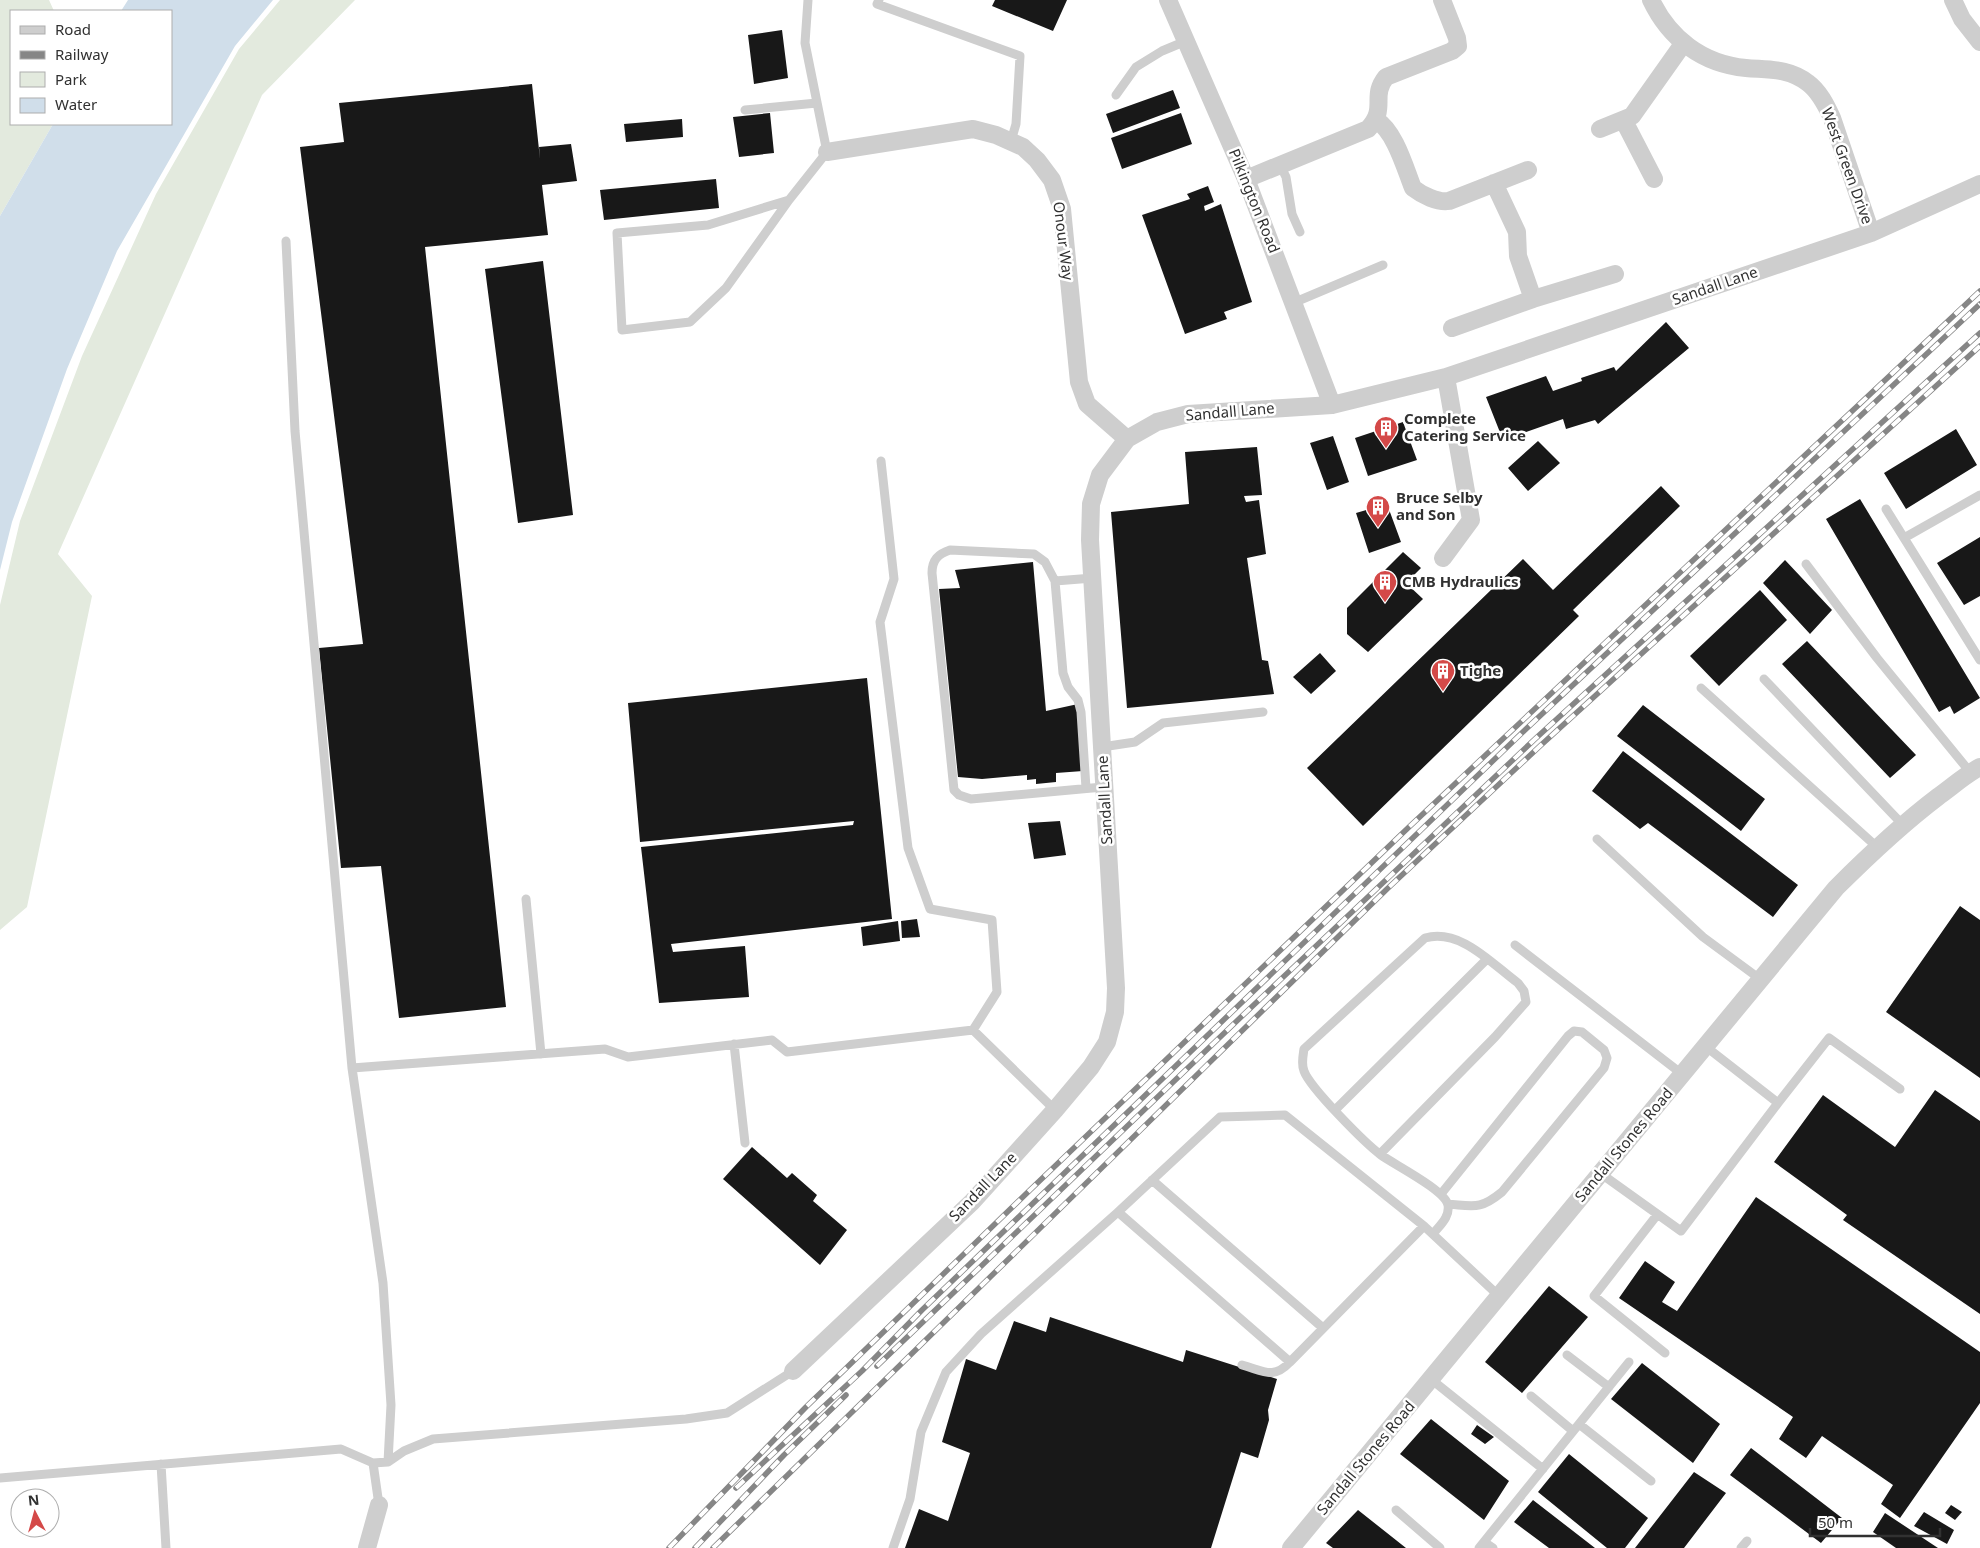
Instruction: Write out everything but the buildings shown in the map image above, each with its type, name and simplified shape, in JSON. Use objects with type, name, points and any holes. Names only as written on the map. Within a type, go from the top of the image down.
[{"type":"street","name":"Pilkington Road","points":[[1168,0],[1246,179],[1332,405]]},
{"type":"street","points":[[1246,179],[1368,129],[1376,120],[1379,111],[1379,85],[1386,77],[1452,51],[1458,46],[1457,38],[1442,0]]},
{"type":"street","name":"West Green Drive","points":[[1650,0],[1660,19],[1683,44],[1720,62],[1745,68],[1772,69],[1792,73],[1809,84],[1823,100],[1832,118],[1871,232]]},
{"type":"street","points":[[1953,0],[1962,19],[1980,42]]},
{"type":"street","points":[[1600,129],[1624,121],[1632,116],[1683,44]]},
{"type":"street","points":[[1376,120],[1384,125],[1393,140],[1413,188],[1418,192],[1443,202],[1449,202],[1528,170]]},
{"type":"street","points":[[1624,121],[1654,179]]},
{"type":"street","name":"Onour Way","points":[[827,152],[973,129],[1011,141],[1023,147],[1038,160],[1052,180],[1062,209],[1079,382],[1087,404],[1127,439]]},
{"type":"street","points":[[1494,183],[1517,232],[1518,256],[1533,299]]},
{"type":"street","name":"Sandall Lane","points":[[793,1371],[972,1202],[1055,1110],[1091,1067],[1107,1042],[1115,1012],[1116,988],[1093,578],[1091,504],[1100,475],[1127,439],[1157,422],[1188,414],[1332,405],[1446,377],[1871,232],[1980,184]]},
{"type":"street","points":[[1452,328],[1533,299],[1615,274]]},
{"type":"street","points":[[1443,558],[1471,520],[1446,377]]},
{"type":"street","name":"Sandall Stones Road","points":[[1291,1548],[1432,1380],[1600,1173],[1836,888],[1876,847],[1975,770]]},
{"type":"street","points":[[367,1548],[379,1505]]},
{"type":"lane","points":[[789,200],[708,225],[617,233],[622,330],[690,322],[726,288],[789,200],[827,152],[805,42],[808,0]]},
{"type":"lane","points":[[878,0],[877,4],[1020,56],[1016,124],[1011,141]]},
{"type":"lane","points":[[1116,95],[1136,67],[1162,51],[1186,40]]},
{"type":"lane","points":[[745,110],[817,103]]},
{"type":"lane","points":[[1280,165],[1286,177],[1292,214],[1300,232]]},
{"type":"lane","points":[[286,240],[295,431],[352,1068],[383,1283],[391,1405],[388,1462]]},
{"type":"lane","points":[[1293,303],[1383,265]]},
{"type":"lane","points":[[881,462],[894,579],[880,622],[908,848],[930,908],[992,920],[996,992],[973,1030]]},
{"type":"lane","points":[[1904,538],[1980,495]]},
{"type":"lane","points":[[1886,509],[1980,660]]},
{"type":"lane","points":[[1086,788],[1082,712],[1078,700],[1068,687],[1063,672],[1055,581],[1045,562],[1034,554],[950,550],[943,552],[935,560],[932,573],[954,790],[959,796],[971,799],[1104,787]]},
{"type":"lane","points":[[1806,564],[1877,658],[1975,770]]},
{"type":"lane","points":[[1055,581],[1093,578]]},
{"type":"lane","points":[[1764,679],[1903,825]]},
{"type":"lane","points":[[1701,688],[1876,847]]},
{"type":"lane","points":[[1102,747],[1135,742],[1163,723],[1263,712]]},
{"type":"lane","points":[[1597,839],[1704,937],[1760,979]]},
{"type":"lane","points":[[526,899],[541,1054]]},
{"type":"lane","points":[[1380,1154],[1495,1037],[1526,1002],[1524,991],[1518,983],[1464,942],[1447,936],[1436,935],[1425,938],[1304,1048],[1302,1060],[1304,1072],[1313,1087],[1380,1154],[1441,1194],[1448,1204],[1447,1217],[1433,1234]]},
{"type":"lane","points":[[1515,945],[1682,1074]]},
{"type":"lane","points":[[1335,1110],[1487,959]]},
{"type":"lane","points":[[352,1068],[605,1049],[628,1057],[772,1040],[787,1052],[973,1030]]},
{"type":"lane","points":[[973,1030],[1055,1110]]},
{"type":"lane","points":[[1441,1194],[1568,1036],[1574,1031],[1582,1032],[1604,1050],[1607,1058],[1604,1068],[1502,1192],[1488,1204],[1477,1207],[1448,1204]]},
{"type":"lane","points":[[1600,1173],[1681,1231],[1778,1102],[1829,1038],[1900,1088]]},
{"type":"lane","points":[[734,1044],[745,1143]]},
{"type":"lane","points":[[1705,1046],[1778,1102]]},
{"type":"lane","points":[[892,1548],[910,1499],[921,1432],[946,1372],[981,1334],[1118,1212],[1220,1117],[1285,1115],[1424,1226],[1499,1296]]},
{"type":"lane","points":[[1152,1180],[1323,1328]]},
{"type":"lane","points":[[1118,1212],[1290,1362]]},
{"type":"lane","points":[[1657,1214],[1594,1296],[1665,1353]]},
{"type":"lane","points":[[1242,1366],[1273,1373],[1280,1372],[1424,1226]]},
{"type":"lane","points":[[1567,1355],[1609,1387]]},
{"type":"lane","points":[[1493,1548],[1482,1545],[1629,1362]]},
{"type":"lane","points":[[0,1478],[341,1449],[373,1463],[388,1462],[404,1451],[433,1440],[686,1419],[727,1413],[793,1371]]},
{"type":"lane","points":[[1432,1380],[1543,1469]]},
{"type":"lane","points":[[1531,1396],[1651,1481]]},
{"type":"lane","points":[[373,1463],[379,1505]]},
{"type":"lane","points":[[162,1464],[166,1548]]},
{"type":"lane","points":[[1396,1510],[1440,1548]]},
{"type":"green space","points":[[0,0],[49,0],[54,10],[10,10],[10,125],[52,125],[0,216]]},
{"type":"green space","points":[[280,0],[355,0],[262,95],[58,554],[92,596],[27,907],[0,930],[0,605],[20,521],[82,356],[156,194],[239,49]]},
{"type":"water","points":[[128,0],[273,0],[235,46],[117,251],[67,369],[12,522],[0,570],[0,216],[52,125],[172,125],[172,10],[122,10]]},
{"type":"railway","points":[[669,1548],[806,1407],[1029,1191],[1409,827],[1980,291]]},
{"type":"railway","points":[[736,1488],[862,1371],[922,1310],[1526,729],[1980,304]]},
{"type":"railway","points":[[877,1366],[1241,1017],[1535,739],[1980,333]]},
{"type":"railway","points":[[713,1548],[1387,889],[1540,746],[1980,346]]},
{"type":"railway","points":[[695,1548],[784,1455],[846,1395]]},
{"type":"place","name":"Complete Catering Service","points":[[1386,449]]},
{"type":"place","name":"Bruce Selby and Son","points":[[1378,528]]},
{"type":"place","name":"CMB Hydraulics","points":[[1385,603]]},
{"type":"place","name":"Tighe","points":[[1443,692]]}]
